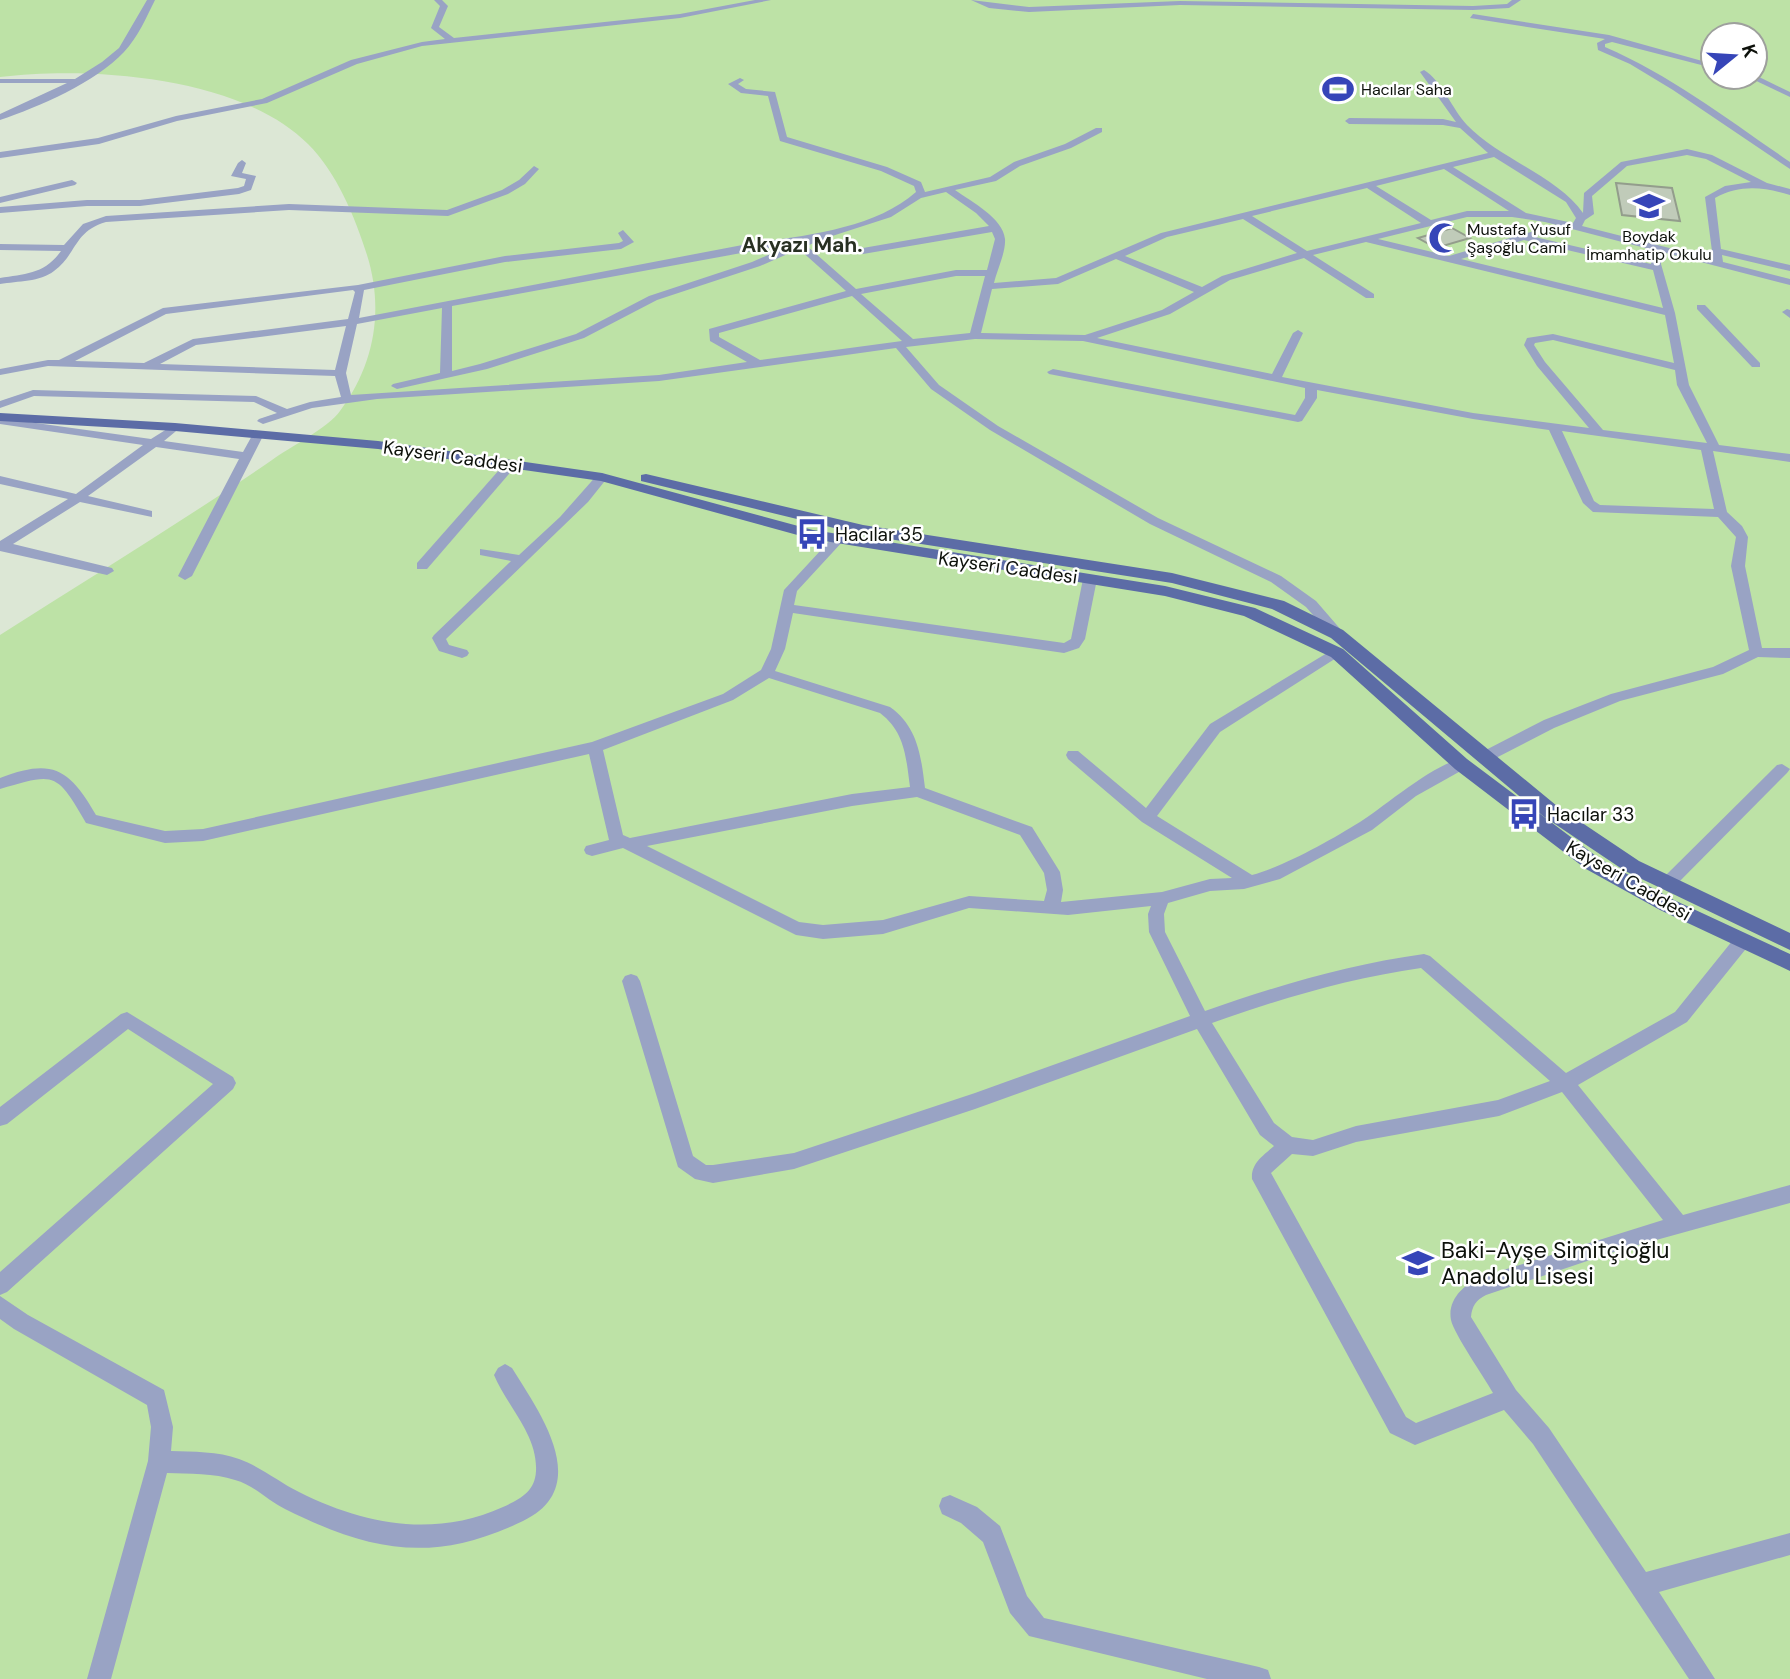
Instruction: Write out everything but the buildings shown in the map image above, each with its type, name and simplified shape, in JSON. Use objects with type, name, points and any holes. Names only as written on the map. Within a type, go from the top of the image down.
[{"type":"main road","name":"Kayseri Caddesi","points":[[0,406],[260,427],[572,461],[863,530],[1172,578],[1278,605],[1337,634],[1550,811],[1632,866],[1790,942]]},
{"type":"main road","name":"Kayseri Caddesi","points":[[0,419],[175,427],[260,427],[602,477],[838,540],[1165,591],[1236,608],[1282,625],[1337,653],[1461,764],[1593,864],[1667,905],[1790,963]]},
{"type":"street","points":[[0,114],[23,107],[75,81],[116,56],[137,28],[151,0]]},
{"type":"street","points":[[438,0],[444,6],[435,28],[452,40]]},
{"type":"street","points":[[0,155],[99,142],[176,119],[264,101],[384,52],[452,40],[680,16],[767,0]]},
{"type":"street","points":[[975,0],[993,7],[1026,9],[1139,3],[1473,8],[1515,2]]},
{"type":"street","points":[[1472,16],[1509,9],[1515,2]]},
{"type":"street","points":[[1391,6],[1582,31],[1699,62]]},
{"type":"street","points":[[1611,39],[1599,46],[1676,88],[1790,166]]},
{"type":"street","points":[[1424,72],[1463,126],[1495,154],[1569,200],[1575,223]]},
{"type":"street","points":[[1769,79],[1790,82]]},
{"type":"street","points":[[740,80],[732,84],[744,91],[772,94],[779,136],[783,139],[884,169],[918,184],[918,196]]},
{"type":"street","points":[[0,81],[75,81]]},
{"type":"street","points":[[1769,85],[1790,95]]},
{"type":"street","points":[[1349,121],[1443,122],[1463,126]]},
{"type":"street","points":[[185,576],[221,512],[260,427],[285,412],[483,367],[580,336],[653,298],[756,264],[818,237],[888,215],[918,196],[950,191],[993,179],[1017,164],[1068,146],[1099,130]]},
{"type":"street","points":[[1449,259],[1575,223],[1591,210],[1587,195],[1614,169],[1660,155],[1701,153],[1764,185],[1790,192]]},
{"type":"street","points":[[988,286],[1058,281],[1164,235],[1495,154]]},
{"type":"street","points":[[0,210],[87,203],[140,203],[242,191],[248,188],[251,176],[236,176],[242,163]]},
{"type":"street","points":[[1445,166],[1522,216]]},
{"type":"street","points":[[72,236],[93,222],[106,219],[264,208],[448,213],[505,192],[522,182],[534,169]]},
{"type":"street","points":[[0,200],[72,183]]},
{"type":"street","points":[[1368,184],[1430,223]]},
{"type":"street","points":[[1717,256],[1710,197],[1731,187],[1764,185]]},
{"type":"street","points":[[950,191],[997,228],[1000,239],[975,336]]},
{"type":"street","points":[[0,281],[52,267],[72,236],[75,219],[87,203]]},
{"type":"street","points":[[1083,338],[1136,324],[1204,292],[1226,278],[1306,254],[1467,214],[1522,216],[1575,223],[1658,247],[1790,268]]},
{"type":"street","points":[[1244,215],[1370,296]]},
{"type":"street","points":[[145,367],[193,342],[352,322],[753,246],[818,237],[837,247],[863,251],[997,228]]},
{"type":"street","points":[[60,364],[163,311],[357,288],[505,259],[621,246],[629,242],[624,233]]},
{"type":"street","points":[[1523,237],[1657,268]]},
{"type":"street","points":[[1368,240],[1670,313]]},
{"type":"street","points":[[800,245],[853,292],[905,344],[935,387],[994,428],[1154,521],[1276,579],[1311,604],[1337,634]]},
{"type":"street","points":[[1658,247],[1657,268],[1670,313],[1683,385],[1710,448],[1721,513],[1742,537],[1738,566],[1756,652]]},
{"type":"street","points":[[0,260],[3,254],[0,248],[65,248]]},
{"type":"street","points":[[1117,256],[1204,292]]},
{"type":"street","points":[[1717,256],[1790,282]]},
{"type":"street","points":[[759,364],[714,339],[713,331],[853,292],[956,272],[991,273]]},
{"type":"street","points":[[347,400],[340,373],[360,290],[357,288]]},
{"type":"street","points":[[446,375],[447,304]]},
{"type":"street","points":[[1701,307],[1756,365]]},
{"type":"street","points":[[1276,378],[1298,333]]},
{"type":"street","points":[[347,400],[481,387],[659,378],[975,336],[1083,338],[1311,386],[1473,416],[1790,458]]},
{"type":"street","points":[[1600,433],[1541,365],[1529,345],[1531,340],[1553,337],[1680,368]]},
{"type":"street","points":[[0,372],[35,364],[60,364],[340,373]]},
{"type":"street","points":[[1053,372],[1298,419],[1311,398],[1311,386]]},
{"type":"street","points":[[0,406],[33,393],[256,399],[285,412]]},
{"type":"street","points":[[0,419],[246,456]]},
{"type":"street","points":[[1,546],[78,498],[156,444],[175,427]]},
{"type":"street","points":[[1554,427],[1589,503],[1597,509],[1721,513]]},
{"type":"street","points":[[422,566],[511,464]]},
{"type":"street","points":[[462,653],[444,648],[439,638],[458,615],[582,502],[602,477]]},
{"type":"street","points":[[0,480],[148,514]]},
{"type":"street","points":[[0,784],[28,775],[55,775],[72,785],[91,819],[165,837],[203,835],[595,747],[728,698],[767,674],[778,649],[791,590],[838,540]]},
{"type":"street","points":[[1,546],[107,571]]},
{"type":"street","points":[[485,552],[520,559]]},
{"type":"street","points":[[786,608],[1064,648],[1074,645],[1078,639],[1090,579]]},
{"type":"street","points":[[1485,757],[1549,724],[1605,701],[1718,671],[1756,652],[1790,653]]},
{"type":"street","points":[[1147,818],[1215,728],[1337,653]]},
{"type":"street","points":[[767,674],[885,710],[896,717],[910,736],[918,791]]},
{"type":"street","points":[[595,747],[616,838],[796,928],[823,932],[883,927],[969,902],[1068,909],[1162,898],[1210,885],[1250,881],[1274,875],[1366,826],[1411,792],[1461,764]]},
{"type":"street","points":[[1073,755],[1147,818],[1250,881]]},
{"type":"street","points":[[1667,884],[1782,769]]},
{"type":"street","points":[[592,850],[852,800],[918,791],[1026,831],[1052,872],[1055,890],[1051,908]]},
{"type":"street","points":[[1162,898],[1156,914],[1157,932],[1201,1020],[1267,1129],[1288,1145],[1313,1148],[1356,1134],[1499,1108],[1565,1083],[1681,1017],[1743,940]]},
{"type":"street","points":[[631,981],[685,1161],[702,1173],[713,1174],[794,1161],[975,1101],[1250,1002],[1379,967],[1424,961],[1565,1083],[1678,1224]]},
{"type":"street","points":[[0,1118],[127,1019],[226,1083],[0,1286]]},
{"type":"street","points":[[1288,1145],[1261,1170],[1262,1179],[1398,1424],[1415,1434],[1508,1398]]},
{"type":"street","points":[[1703,1679],[1541,1436],[1508,1398],[1461,1319],[1461,1308],[1472,1292],[1678,1224],[1790,1194]]},
{"type":"street","points":[[0,1306],[21,1322],[156,1398],[162,1427],[159,1461],[100,1679]]},
{"type":"street","points":[[159,1461],[234,1468],[293,1501],[358,1530],[400,1539],[447,1538],[492,1525],[536,1502],[545,1488],[548,1459],[505,1375]]},
{"type":"street","points":[[950,1506],[976,1518],[997,1540],[1017,1601],[1037,1628],[1259,1679]]},
{"type":"street","points":[[1642,1585],[1790,1544]]},
{"type":"green space","points":[[0,0],[1790,0],[1790,1679],[0,1679],[0,635],[327,424],[340,411],[361,374],[373,336],[375,316],[375,296],[367,255],[344,196],[328,168],[308,144],[279,121],[244,103],[204,90],[162,81],[119,75],[36,74],[0,77]]},
{"type":"place","name":"Hacılar Saha","points":[[1338,89]]},
{"type":"place","name":"Boydak İmamhatip Okulu","points":[[1649,206]]},
{"type":"place","name":"Mustafa Yusuf Şaşoğlu Cami","points":[[1444,238]]},
{"type":"place","name":"Hacılar 35","points":[[812,534]]},
{"type":"place","name":"Hacılar 33","points":[[1524,814]]},
{"type":"place","name":"Baki-Ayşe Simitçioğlu Anadolu Lisesi","points":[[1418,1263]]},
{"type":"district","name":"Akyazı Mah.","points":[[802,245]]}]
